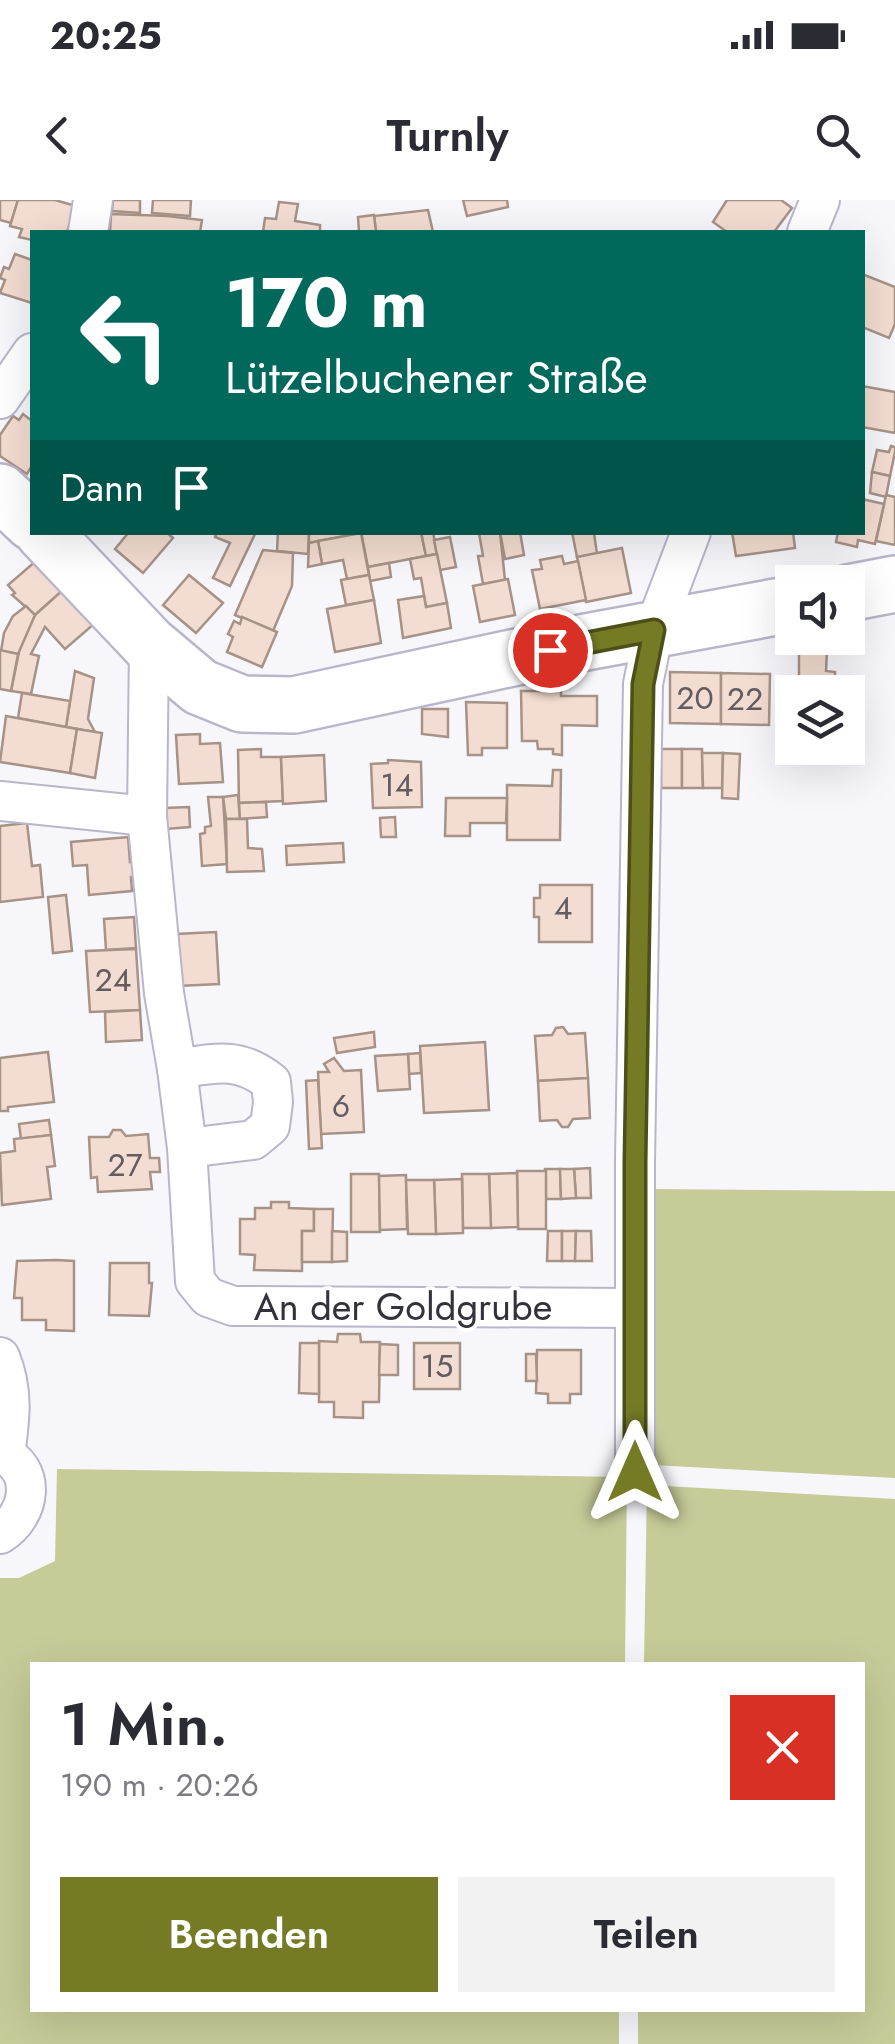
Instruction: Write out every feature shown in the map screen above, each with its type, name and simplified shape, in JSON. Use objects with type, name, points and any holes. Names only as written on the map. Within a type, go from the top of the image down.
[{"type":"main road","points":[[0,492],[30,520]]},
{"type":"main road","points":[[46,535],[149,644],[200,687],[242,704],[294,705],[775,607]]},
{"type":"main road","points":[[865,590],[895,584]]},
{"type":"street","points":[[88,230],[93,200]]},
{"type":"street","points":[[809,230],[820,200]]},
{"type":"street","points":[[0,399],[30,356]]},
{"type":"street","points":[[635,1472],[643,684],[654,630],[691,535]]},
{"type":"street","name":"An der Goldgrube","points":[[149,644],[146,816],[164,993],[187,1148],[195,1281],[208,1297],[233,1306],[634,1308]]},
{"type":"street","points":[[0,802],[146,816]]},
{"type":"street","points":[[178,1069],[225,1063],[253,1067],[271,1082],[270,1126],[253,1140],[187,1148]]},
{"type":"street","points":[[0,1357],[9,1378],[12,1407],[2,1454],[19,1462],[25,1475],[25,1494],[17,1517],[0,1534]]},
{"type":"green space","points":[[654,1189],[895,1191],[895,1478],[652,1465]]},
{"type":"green space","points":[[57,1469],[627,1477],[625,1662],[30,1662],[30,2012],[619,2012],[619,2044],[0,2044],[0,1578],[19,1578],[55,1561]]},
{"type":"green space","points":[[647,1485],[895,1499],[895,2044],[638,2044],[638,2012],[865,2012],[865,1662],[644,1662]]},
{"type":"building","points":[[0,200],[18,200],[11,223],[0,220]]},
{"type":"building","points":[[18,200],[55,200],[76,206],[68,230],[30,230],[30,240],[19,237],[22,229],[10,226]]},
{"type":"building","points":[[113,200],[140,200],[140,213],[112,211]]},
{"type":"building","points":[[153,200],[191,200],[190,216],[152,213]]},
{"type":"building","points":[[463,200],[507,200],[508,207],[467,216]]},
{"type":"building","points":[[727,200],[781,200],[792,208],[776,230],[724,230],[713,222]]},
{"type":"building","points":[[279,202],[298,204],[295,221],[320,225],[320,230],[263,230],[265,218],[276,219]]},
{"type":"building","points":[[428,210],[433,230],[376,230],[374,216]]},
{"type":"building","points":[[111,214],[202,220],[200,230],[110,230]]},
{"type":"building","points":[[374,215],[376,230],[359,230],[358,217]]},
{"type":"building","points":[[15,254],[30,259],[30,302],[0,293],[4,267],[9,269]]},
{"type":"building","points":[[865,275],[895,287],[895,324],[889,338],[865,328]]},
{"type":"building","points":[[865,387],[895,392],[895,433],[865,428]]},
{"type":"building","points":[[23,414],[30,419],[27,474],[0,456],[0,435],[13,416],[19,420]]},
{"type":"building","points":[[891,446],[895,452],[890,476],[872,472],[877,450],[889,452]]},
{"type":"building","points":[[872,472],[890,476],[886,497],[870,493]]},
{"type":"building","points":[[886,495],[895,497],[895,545],[876,541]]},
{"type":"building","points":[[865,500],[884,504],[875,544],[858,540],[857,547],[836,542],[837,535],[865,535]]},
{"type":"building","points":[[127,535],[173,538],[143,573],[115,549]]},
{"type":"building","points":[[255,535],[230,586],[213,578],[230,543],[215,537]]},
{"type":"building","points":[[278,535],[309,535],[308,554],[277,551]]},
{"type":"building","points":[[309,535],[351,535],[309,543]]},
{"type":"building","points":[[361,535],[369,575],[347,579],[343,560],[322,564],[318,541]]},
{"type":"building","points":[[362,535],[422,535],[426,556],[368,567]]},
{"type":"building","points":[[422,535],[434,535],[437,554],[426,556]]},
{"type":"building","points":[[479,535],[500,535],[505,580],[483,584],[478,556],[483,556]]},
{"type":"building","points":[[501,535],[521,535],[524,555],[505,559]]},
{"type":"building","points":[[573,535],[594,535],[597,554],[577,557]]},
{"type":"building","points":[[732,535],[793,535],[795,548],[736,556]]},
{"type":"building","points":[[450,537],[456,567],[440,570],[434,540]]},
{"type":"building","points":[[318,541],[322,564],[308,567],[309,543]]},
{"type":"building","points":[[622,548],[631,593],[586,602],[577,557]]},
{"type":"building","points":[[263,550],[293,553],[292,586],[273,631],[235,615]]},
{"type":"building","points":[[437,554],[447,603],[426,607],[421,578],[414,579],[410,559]]},
{"type":"building","points":[[562,556],[564,564],[578,561],[586,600],[540,609],[532,570],[542,569],[540,560]]},
{"type":"building","points":[[37,560],[63,590],[35,615],[12,595],[15,593],[8,585]]},
{"type":"building","points":[[389,563],[391,577],[370,581],[368,567]]},
{"type":"building","points":[[189,575],[223,603],[196,633],[163,605]]},
{"type":"building","points":[[369,575],[374,600],[346,605],[341,580]]},
{"type":"building","points":[[508,579],[515,615],[480,622],[473,586]]},
{"type":"building","points":[[63,590],[94,624],[65,649],[45,627],[31,654],[39,656],[31,694],[11,691],[21,642],[35,615]]},
{"type":"building","points":[[424,596],[426,607],[447,603],[451,628],[403,638],[398,600]]},
{"type":"building","points":[[374,600],[381,643],[335,652],[327,609]]},
{"type":"building","points":[[26,606],[35,615],[18,654],[1,651],[13,616]]},
{"type":"building","points":[[242,617],[277,632],[262,667],[227,652],[233,637],[228,634],[234,621],[240,624]]},
{"type":"building","points":[[0,650],[18,654],[11,691],[0,689]]},
{"type":"building","points":[[799,655],[827,655],[826,671],[835,672],[835,675],[799,675]]},
{"type":"building","points":[[75,671],[94,678],[88,719],[95,732],[66,727]]},
{"type":"building","points":[[670,672],[721,673],[721,724],[670,723]]},
{"type":"building","points":[[721,673],[770,674],[769,725],[721,724]]},
{"type":"building","points":[[521,691],[597,696],[597,726],[562,725],[562,755],[553,754],[553,749],[538,749],[537,741],[522,741]]},
{"type":"building","points":[[22,693],[70,701],[66,727],[18,718]]},
{"type":"building","points":[[466,702],[507,703],[507,748],[482,748],[482,755],[468,755]]},
{"type":"building","points":[[422,709],[448,709],[448,737],[422,734]]},
{"type":"building","points":[[6,716],[77,729],[70,773],[0,762]]},
{"type":"building","points":[[77,729],[102,733],[95,778],[70,773]]},
{"type":"building","points":[[200,734],[200,744],[220,743],[223,782],[179,784],[176,735]]},
{"type":"building","points":[[261,749],[261,757],[281,757],[283,801],[239,803],[238,750]]},
{"type":"building","points":[[661,749],[682,749],[682,788],[661,788]]},
{"type":"building","points":[[682,749],[702,749],[703,788],[682,788]]},
{"type":"building","points":[[702,753],[723,753],[722,788],[703,788]]},
{"type":"building","points":[[723,753],[740,754],[738,799],[722,798]]},
{"type":"building","points":[[324,755],[326,801],[283,804],[281,757]]},
{"type":"building","points":[[388,760],[421,762],[422,807],[373,808],[371,764]]},
{"type":"building","points":[[553,770],[561,770],[560,840],[507,840],[507,785],[552,786]]},
{"type":"building","points":[[238,795],[240,819],[226,819],[223,797]]},
{"type":"building","points":[[208,797],[223,797],[227,864],[202,866],[200,834],[211,826]]},
{"type":"building","points":[[446,798],[507,798],[506,823],[470,823],[470,836],[445,836]]},
{"type":"building","points":[[266,802],[267,817],[240,819],[239,803]]},
{"type":"building","points":[[189,807],[190,827],[166,829],[165,808]]},
{"type":"building","points":[[395,817],[396,837],[381,837],[380,818]]},
{"type":"building","points":[[226,819],[247,819],[248,848],[262,849],[264,871],[227,872]]},
{"type":"building","points":[[27,823],[32,866],[40,865],[43,897],[0,902],[0,826]]},
{"type":"building","points":[[128,837],[130,862],[138,861],[139,876],[131,877],[132,891],[89,895],[87,865],[73,866],[71,842]]},
{"type":"building","points":[[343,843],[344,862],[287,865],[286,846]]},
{"type":"building","points":[[540,885],[592,885],[592,942],[539,942],[534,898],[540,898]]},
{"type":"building","points":[[66,895],[72,951],[53,953],[48,897]]},
{"type":"building","points":[[134,917],[136,948],[106,950],[104,919]]},
{"type":"building","points":[[216,932],[219,984],[178,986],[176,934]]},
{"type":"building","points":[[136,949],[140,1010],[90,1012],[86,951]]},
{"type":"building","points":[[140,1010],[142,1040],[106,1042],[105,1012]]},
{"type":"building","points":[[563,1027],[568,1034],[585,1033],[588,1078],[538,1081],[535,1036],[552,1035],[556,1028]]},
{"type":"building","points":[[374,1032],[375,1047],[337,1053],[334,1038]]},
{"type":"building","points":[[485,1042],[489,1110],[424,1113],[420,1046]]},
{"type":"building","points":[[48,1052],[54,1102],[0,1111],[0,1058]]},
{"type":"building","points":[[420,1053],[421,1073],[409,1074],[408,1054]]},
{"type":"building","points":[[408,1054],[410,1089],[378,1091],[375,1056]]},
{"type":"building","points":[[334,1058],[344,1071],[361,1070],[364,1132],[321,1134],[318,1072],[329,1072],[324,1064]]},
{"type":"building","points":[[588,1078],[590,1118],[573,1119],[568,1127],[562,1127],[557,1120],[540,1121],[538,1081]]},
{"type":"building","points":[[318,1080],[322,1148],[309,1149],[306,1081]]},
{"type":"building","points":[[49,1120],[51,1135],[21,1139],[19,1124]]},
{"type":"building","points":[[113,1130],[121,1130],[126,1136],[148,1134],[150,1158],[159,1158],[160,1172],[150,1172],[152,1189],[98,1192],[97,1177],[91,1178],[89,1137],[109,1137]]},
{"type":"building","points":[[51,1135],[55,1166],[47,1167],[51,1199],[2,1205],[0,1153],[15,1151],[14,1139]]},
{"type":"building","points":[[590,1168],[591,1198],[576,1198],[574,1169]]},
{"type":"building","points":[[545,1169],[560,1169],[561,1199],[546,1199]]},
{"type":"building","points":[[560,1169],[574,1169],[576,1198],[561,1199]]},
{"type":"building","points":[[517,1171],[546,1171],[546,1229],[518,1229]]},
{"type":"building","points":[[517,1173],[518,1227],[491,1228],[489,1174]]},
{"type":"building","points":[[351,1174],[379,1174],[380,1232],[351,1232]]},
{"type":"building","points":[[462,1174],[489,1174],[491,1228],[463,1228]]},
{"type":"building","points":[[406,1175],[407,1229],[380,1230],[379,1176]]},
{"type":"building","points":[[462,1179],[463,1233],[436,1234],[434,1180]]},
{"type":"building","points":[[406,1180],[434,1180],[436,1234],[408,1234]]},
{"type":"building","points":[[271,1202],[289,1202],[289,1208],[314,1209],[314,1231],[302,1231],[302,1271],[254,1270],[255,1255],[240,1254],[240,1219],[255,1219],[255,1208],[271,1208]]},
{"type":"building","points":[[314,1209],[333,1209],[332,1262],[302,1262],[302,1231],[314,1231]]},
{"type":"building","points":[[332,1231],[347,1232],[347,1261],[332,1262]]},
{"type":"building","points":[[548,1231],[562,1231],[562,1261],[547,1261]]},
{"type":"building","points":[[562,1231],[576,1231],[575,1261],[562,1261]]},
{"type":"building","points":[[576,1231],[591,1231],[592,1261],[575,1261]]},
{"type":"building","points":[[17,1261],[74,1261],[74,1331],[46,1330],[46,1320],[22,1320],[22,1298],[14,1298]]},
{"type":"building","points":[[110,1263],[149,1263],[149,1316],[109,1315]]},
{"type":"building","points":[[338,1334],[360,1334],[361,1342],[380,1342],[379,1402],[363,1402],[363,1418],[334,1417],[334,1402],[319,1402],[319,1341],[337,1342]]},
{"type":"building","points":[[300,1343],[319,1343],[319,1394],[299,1393]]},
{"type":"building","points":[[414,1343],[460,1343],[460,1389],[414,1389]]},
{"type":"building","points":[[380,1344],[398,1345],[398,1375],[379,1375]]},
{"type":"building","points":[[537,1350],[581,1350],[581,1394],[570,1394],[570,1403],[548,1403],[548,1394],[536,1393]]},
{"type":"building","points":[[526,1354],[536,1354],[537,1381],[526,1381]]},
{"type":"route","points":[[550,650],[654,630],[643,684],[635,1162],[635,1472]]}]
